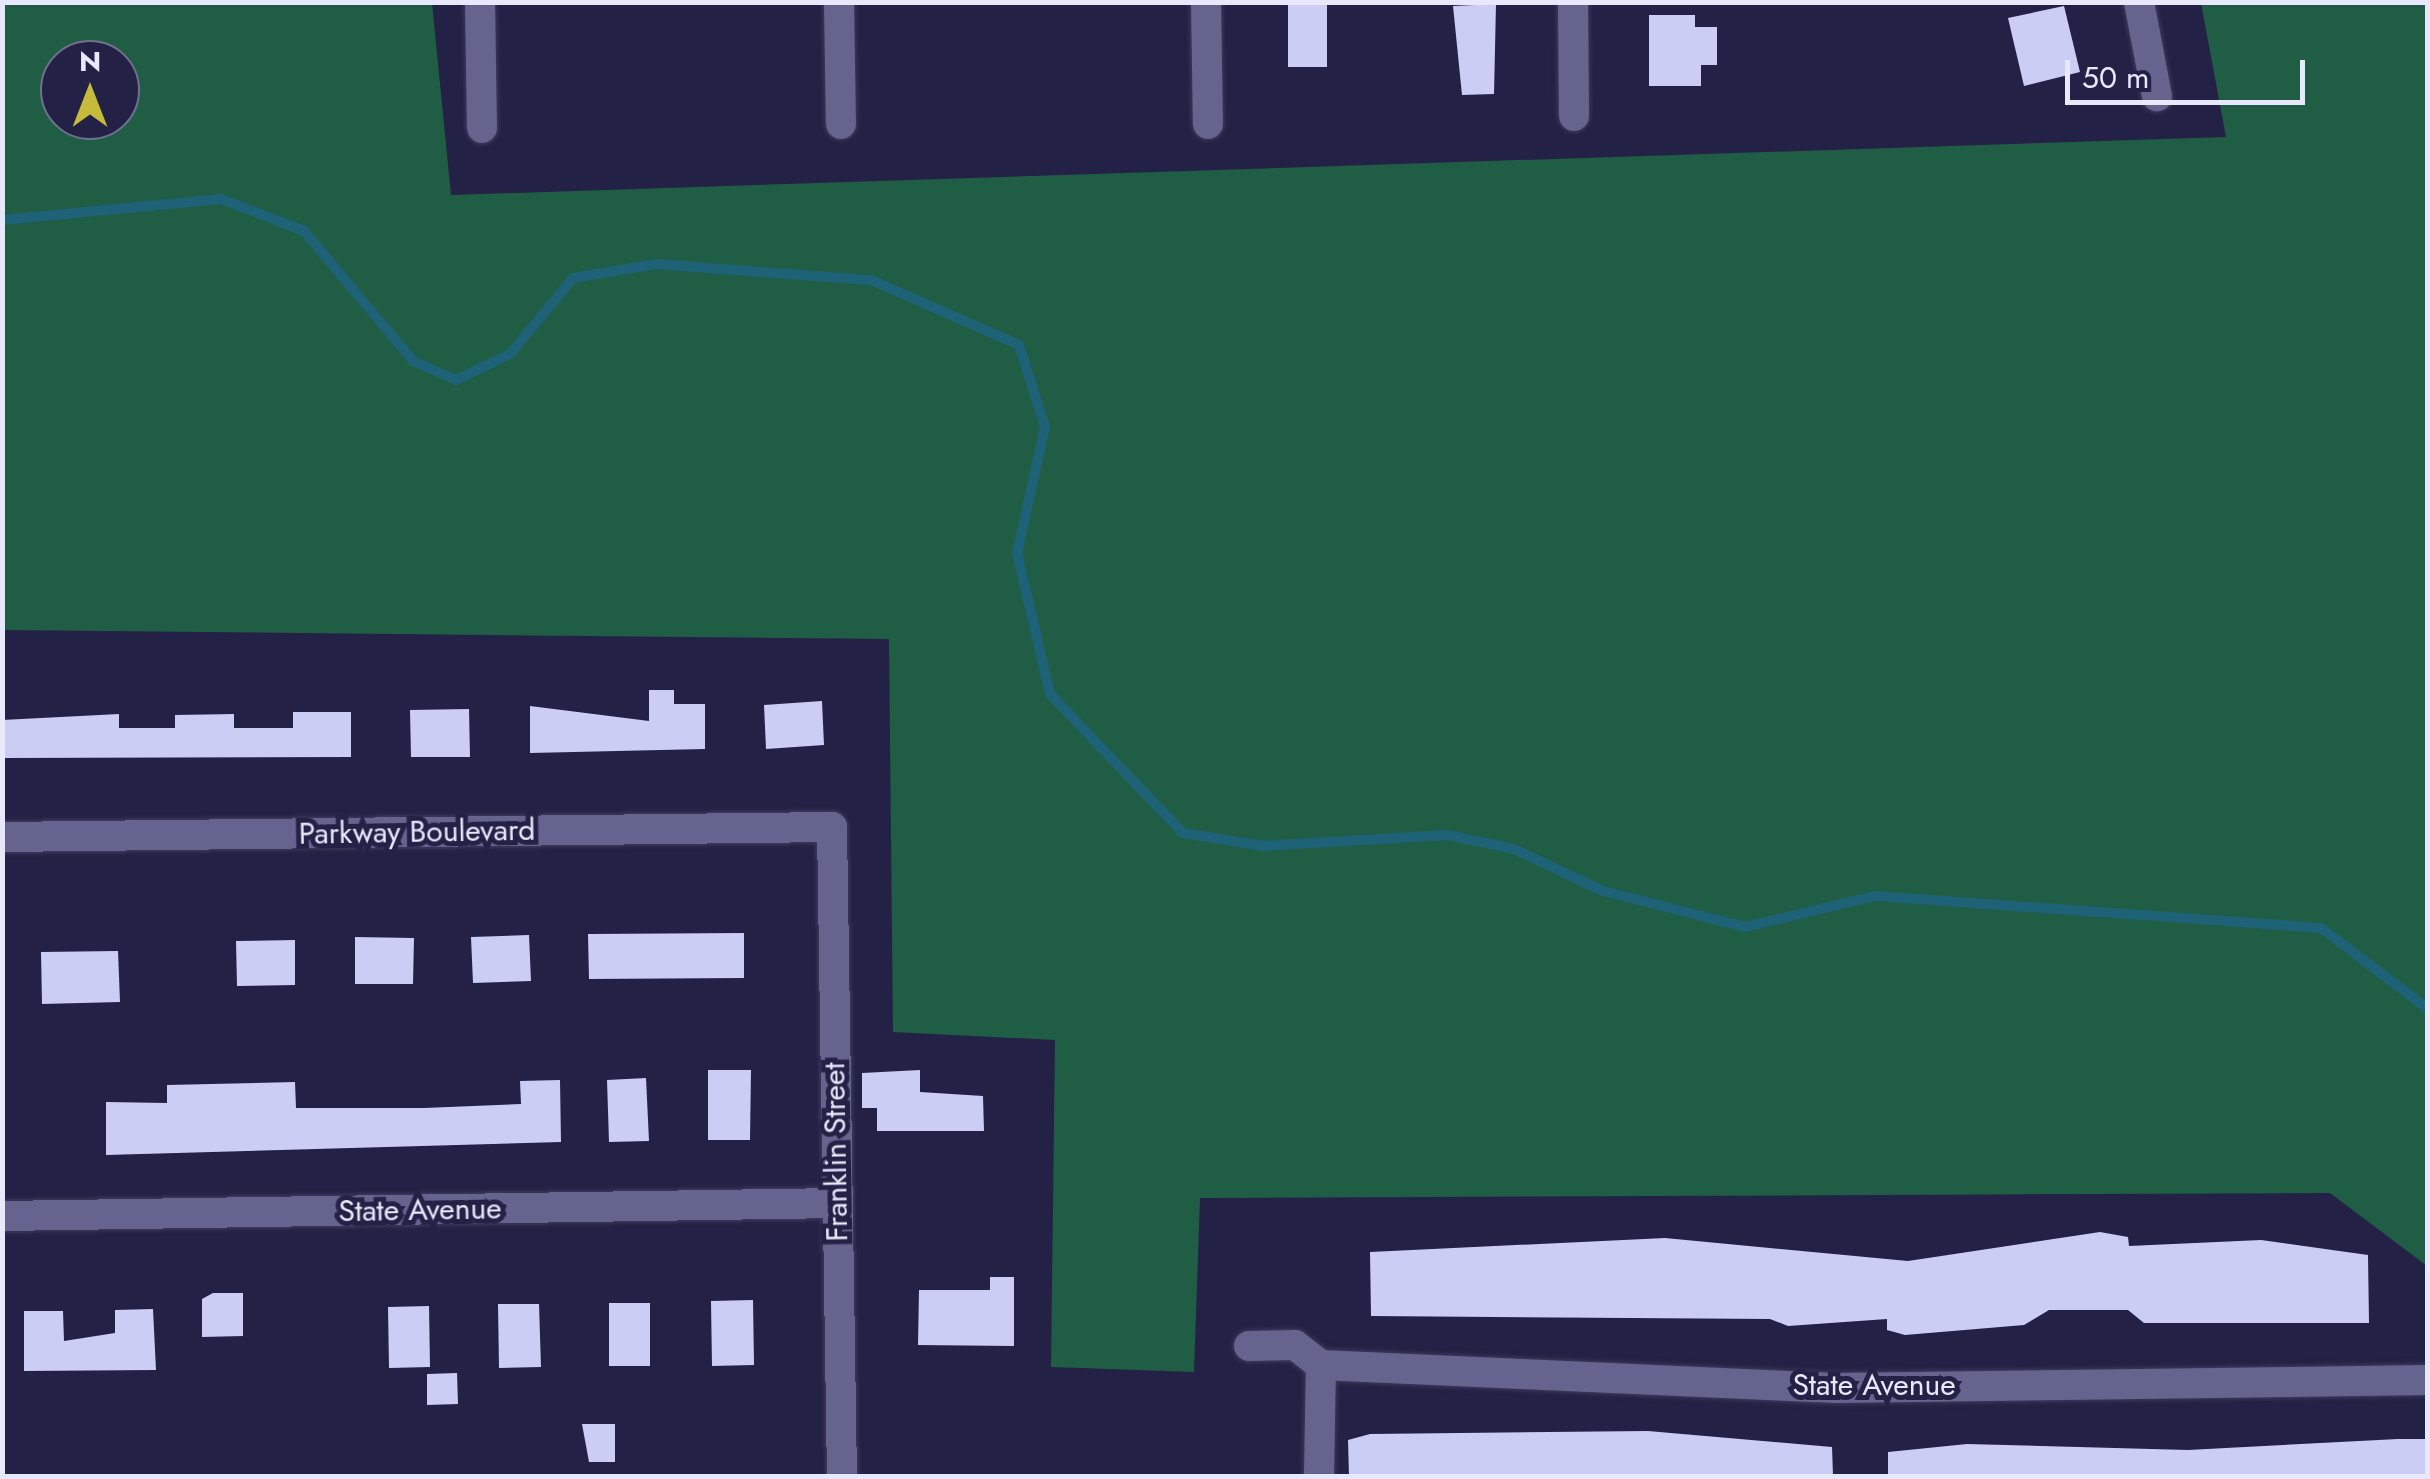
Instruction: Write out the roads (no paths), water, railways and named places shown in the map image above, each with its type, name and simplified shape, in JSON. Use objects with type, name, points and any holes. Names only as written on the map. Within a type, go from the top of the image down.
[{"type":"street","points":[[480,2],[482,128]]},
{"type":"street","points":[[839,2],[841,124]]},
{"type":"street","points":[[1206,2],[1208,124]]},
{"type":"street","points":[[1573,2],[1574,116]]},
{"type":"street","points":[[2139,2],[2157,96]]},
{"type":"street","name":"Parkway Boulevard","points":[[2,837],[832,828]]},
{"type":"street","name":"Franklin Street","points":[[832,828],[842,1476]]},
{"type":"street","name":"State Avenue","points":[[2,1216],[837,1203]]},
{"type":"street","points":[[1249,1346],[1294,1346],[1321,1365],[1320,1476]]},
{"type":"street","name":"State Avenue","points":[[1321,1365],[1834,1388],[2428,1380]]},
{"type":"waterway","points":[[2,220],[221,199],[304,231],[413,361],[456,380],[510,354],[573,278],[656,264],[871,280],[1019,345],[1045,427],[1017,553],[1050,694],[1183,833],[1263,846],[1447,835],[1514,849],[1603,891],[1745,927],[1875,896],[2321,928],[2428,1009]]}]
